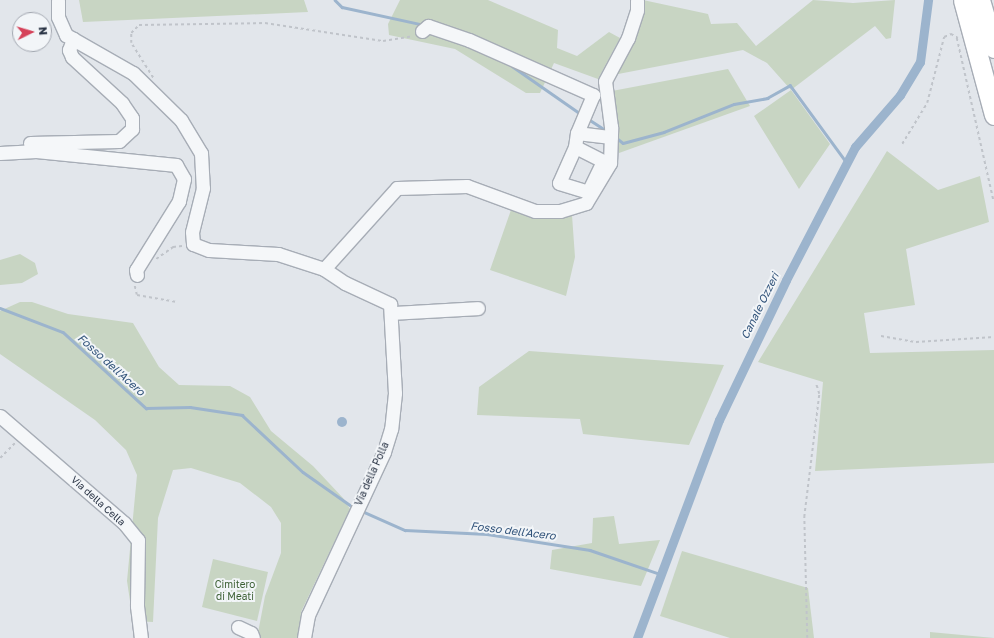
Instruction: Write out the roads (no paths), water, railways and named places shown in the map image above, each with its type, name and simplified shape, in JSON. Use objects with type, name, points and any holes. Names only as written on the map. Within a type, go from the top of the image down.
[{"type":"highway","points":[[963,0],[994,115]]},
{"type":"highway","points":[[980,0],[994,48]]},
{"type":"street","points":[[58,0],[58,17],[66,35],[133,73],[181,120],[201,153],[203,188],[192,232],[193,244],[209,250],[278,254],[324,269],[345,283],[390,304],[392,313],[478,308]]},
{"type":"street","points":[[324,269],[397,188],[467,186],[535,211],[560,211],[586,203],[610,163],[610,136],[605,80],[628,38],[637,10],[637,0]]},
{"type":"street","points":[[422,31],[428,26],[468,40],[592,95],[577,133],[575,147]]},
{"type":"street","points":[[0,147],[119,141],[132,129],[132,118],[122,102],[72,57],[69,50],[74,40]]},
{"type":"street","points":[[577,133],[610,136]]},
{"type":"street","points":[[0,152],[36,151],[176,165],[184,179],[179,201],[136,270],[137,275]]},
{"type":"street","name":"Via della Polla","points":[[304,638],[308,615],[384,452],[391,430],[395,393],[392,313]]},
{"type":"street","name":"Via della Cella","points":[[0,416],[124,523],[138,540],[136,606],[141,638]]},
{"type":"street","points":[[238,626],[251,633],[253,638]]},
{"type":"water","points":[[340,417],[344,417],[346,418],[346,426],[340,427],[337,424],[337,420]]},
{"type":"waterway","points":[[335,0],[342,7],[420,24]]},
{"type":"waterway","name":"Canale Ozzeri","points":[[637,638],[719,420],[786,280],[855,147],[900,95],[920,62],[928,0]]},
{"type":"waterway","points":[[512,66],[578,112]]},
{"type":"waterway","points":[[618,139],[623,143],[664,132],[734,104],[767,98],[790,85],[847,163]]},
{"type":"waterway","points":[[590,120],[604,129]]},
{"type":"waterway","name":"Fosso dell'Acero","points":[[0,308],[63,332],[146,408],[190,407],[242,415],[303,472],[350,505]]},
{"type":"waterway","name":"Fosso dell'Acero","points":[[364,512],[405,530],[487,534],[590,550],[660,574]]},
{"type":"park label","name":"Cimitero di Meati","points":[[235,590]]}]
